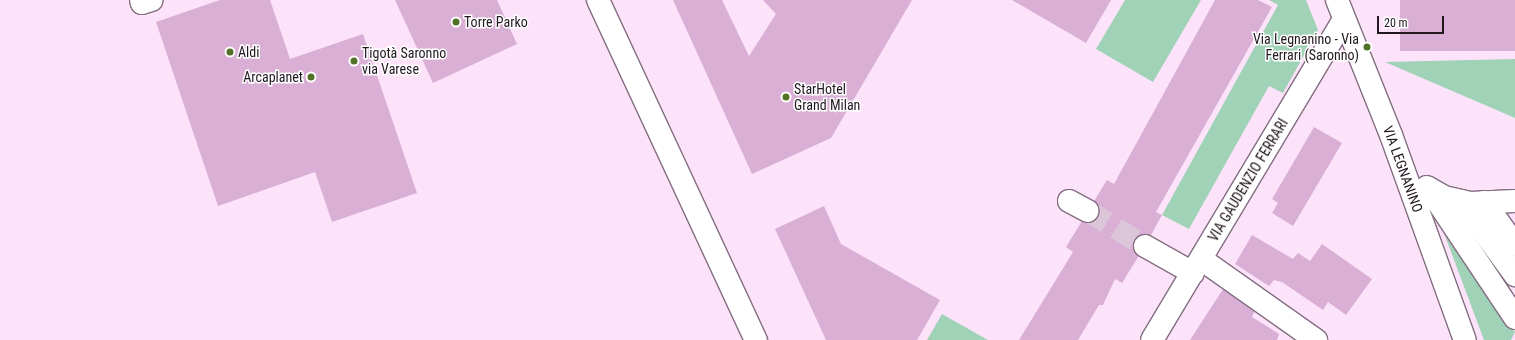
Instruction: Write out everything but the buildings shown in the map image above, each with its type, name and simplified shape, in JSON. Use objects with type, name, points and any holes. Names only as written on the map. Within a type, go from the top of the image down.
[{"type":"street","points":[[141,0],[142,3],[152,0]]},
{"type":"street","points":[[598,0],[756,340]]},
{"type":"street","name":"VIA LEGNANINO","points":[[1340,9],[1391,135],[1465,340]]},
{"type":"street","name":"VIA GAUDENZIO FERRARI","points":[[1152,340],[1197,266],[1340,9]]},
{"type":"street","points":[[1391,135],[1515,318]]},
{"type":"street","points":[[1429,189],[1461,201],[1504,205],[1515,245]]},
{"type":"street","points":[[1461,201],[1515,275]]},
{"type":"street","points":[[1145,246],[1197,266],[1316,340]]},
{"type":"green space","points":[[1125,0],[1201,0],[1153,82],[1096,49]]},
{"type":"green space","points":[[1269,0],[1306,0],[1318,30],[1283,93],[1269,86],[1189,229],[1162,215],[1278,5]]},
{"type":"green space","points":[[1515,59],[1515,118],[1385,62]]},
{"type":"green space","points":[[1435,209],[1515,332],[1511,340],[1484,340]]},
{"type":"green space","points":[[942,314],[988,340],[927,340]]},
{"type":"tunnel","points":[[1088,211],[1145,246]]},
{"type":"place","name":"Torre Parko","points":[[456,22]]},
{"type":"place","name":"Via Legnanino - Via Ferrari (Saronno)","points":[[1367,47]]},
{"type":"place","name":"Aldi","points":[[230,52]]},
{"type":"place","name":"Tigotà Saronno via Varese","points":[[354,61]]},
{"type":"place","name":"Arcaplanet","points":[[311,77]]},
{"type":"place","name":"StarHotel Grand Milan","points":[[786,97]]}]
